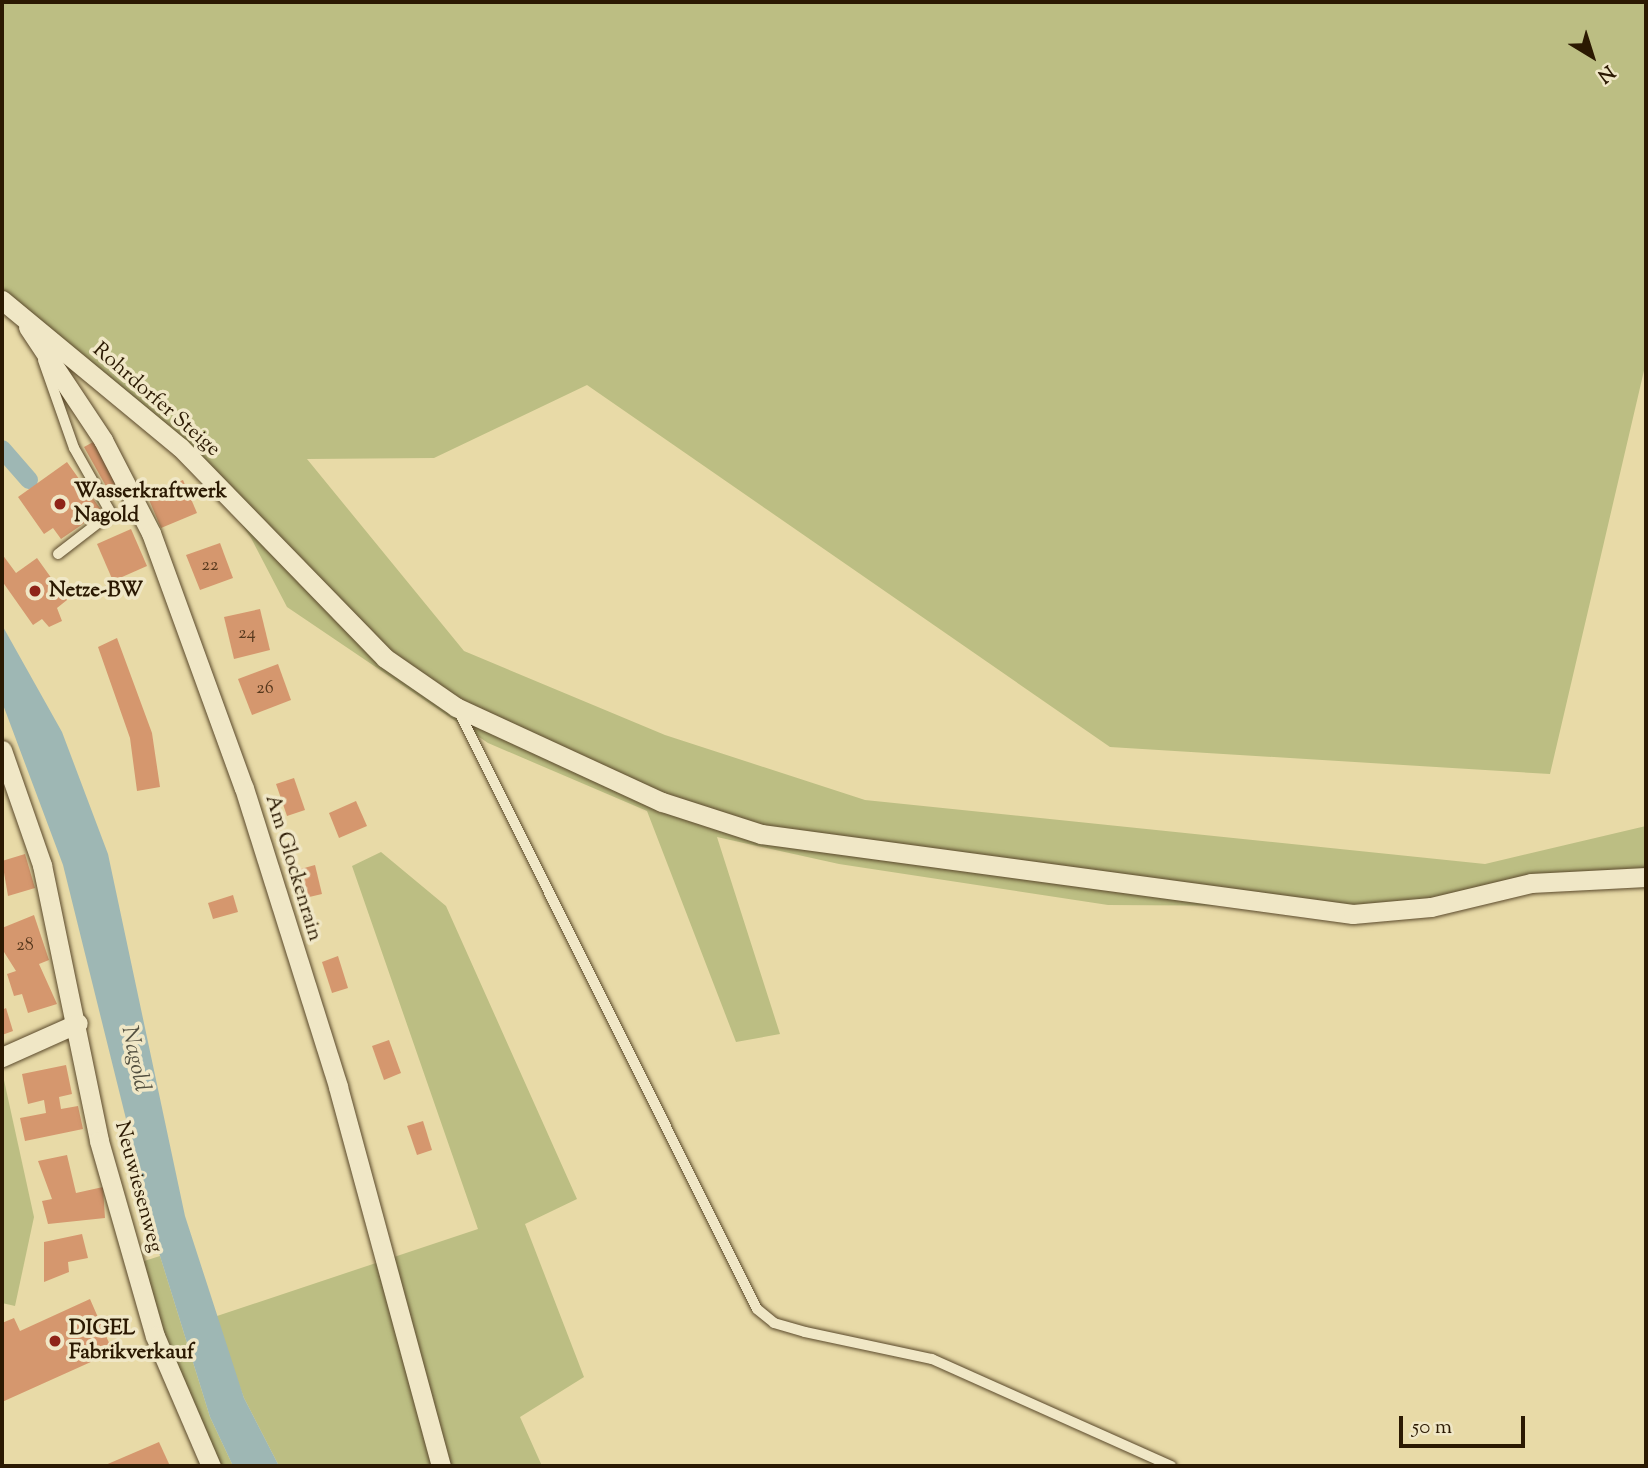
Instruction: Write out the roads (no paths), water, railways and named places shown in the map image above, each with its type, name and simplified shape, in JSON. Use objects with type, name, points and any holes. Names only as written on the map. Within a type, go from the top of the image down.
[{"type":"street","name":"Rohrdorfer Steige","points":[[2,300],[180,446],[329,604],[386,657],[456,707],[662,802],[761,834],[1207,899],[1353,914],[1431,907],[1531,883],[1646,877]]},
{"type":"street","name":"Am Glockenrain","points":[[23,317],[40,349],[103,440],[151,533],[244,788],[338,1087],[441,1466]]},
{"type":"street","name":"Neuwiesenweg","points":[[2,750],[42,865],[78,1023],[99,1141],[155,1336],[211,1466]]},
{"type":"street","points":[[2,1057],[78,1023]]},
{"type":"lane","points":[[40,349],[74,448],[111,513],[58,555]]},
{"type":"lane","points":[[456,707],[757,1308],[795,1329],[932,1359],[1171,1466]]},
{"type":"water","name":"Nagold","points":[[2,625],[62,732],[108,854],[185,1216],[244,1398],[279,1466],[233,1466],[210,1417],[160,1256],[63,865],[2,702]]},
{"type":"waterway","points":[[2,449],[29,480]]},
{"type":"place","name":"Wasserkraftwerk Nagold","points":[[60,504]]},
{"type":"place","name":"Netze-BW","points":[[35,591]]},
{"type":"place","name":"DIGEL Fabrikverkauf","points":[[55,1341]]}]
